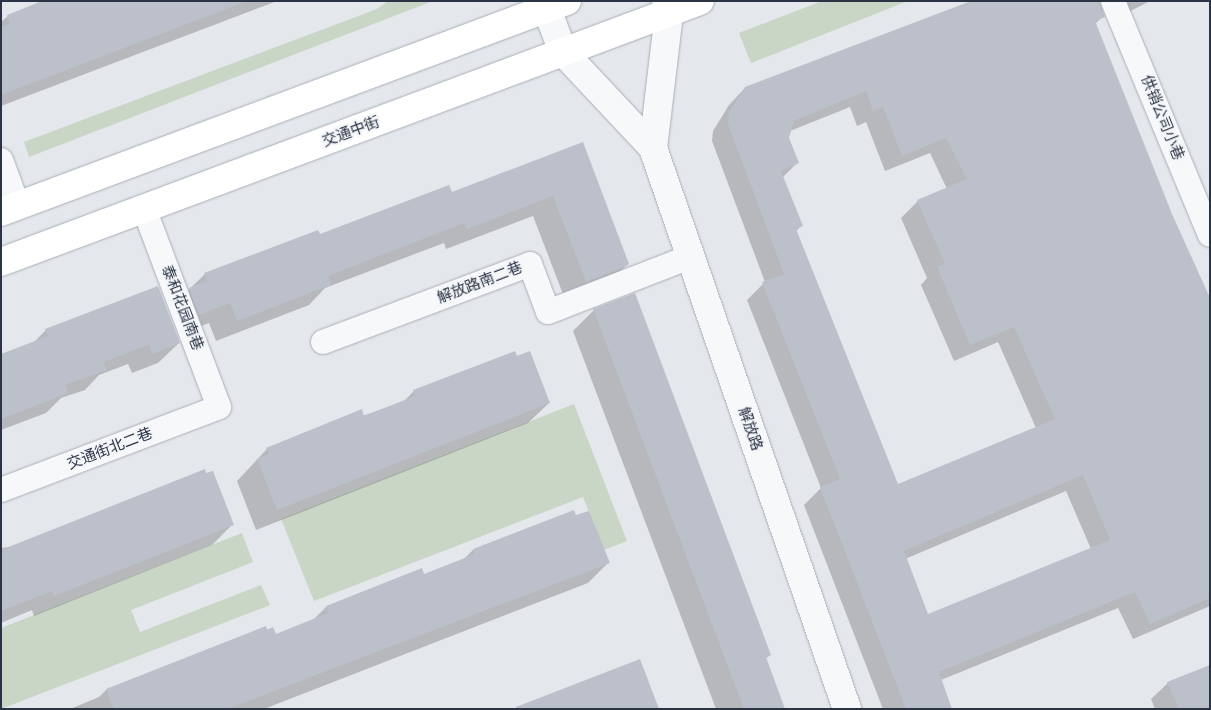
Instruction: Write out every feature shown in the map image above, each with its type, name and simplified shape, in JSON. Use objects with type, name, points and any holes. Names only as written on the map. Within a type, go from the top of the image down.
[{"type":"main road","name":"交通中街","points":[[1,262],[563,52],[667,7],[700,1]]},
{"type":"main road","points":[[9,209],[552,4]]},
{"type":"street","name":"供销公司小巷","points":[[1114,1],[1210,235]]},
{"type":"street","name":"解放路","points":[[552,4],[563,52],[653,148],[847,709]]},
{"type":"street","name":"解放路","points":[[653,148],[667,7]]},
{"type":"street","points":[[1,160],[9,209]]},
{"type":"street","name":"泰和花园南巷","points":[[144,209],[219,407]]},
{"type":"street","name":"解放路南二巷","points":[[323,342],[530,264],[548,312],[690,257]]},
{"type":"street","name":"交通街北二巷","points":[[1,490],[219,407]]},
{"type":"green space","points":[[388,1],[433,1],[29,157],[24,142],[377,9]]},
{"type":"green space","points":[[822,1],[908,1],[751,63],[739,33]]},
{"type":"green space","points":[[574,404],[627,541],[604,550],[583,497],[314,601],[281,519]]},
{"type":"green space","points":[[242,533],[253,562],[131,610],[140,632],[261,585],[270,605],[1,709],[1,628]]},
{"type":"building","points":[[42,1],[242,1],[242,3],[1,95],[1,27],[10,24],[7,15]]},
{"type":"building","points":[[971,1],[1100,1],[1105,17],[1095,21],[1172,214],[1210,298],[1210,598],[1150,624],[1135,592],[939,672],[952,709],[906,709],[820,487],[840,479],[762,282],[784,274],[728,124],[729,113],[745,87]],"holes":[[[866,91],[873,111],[883,107],[902,156],[946,138],[967,179],[917,200],[945,264],[937,267],[970,345],[1014,327],[1055,419],[898,484],[796,229],[803,226],[781,171],[799,163],[789,138],[794,121]],[[1083,475],[1110,540],[928,614],[904,551]]]},
{"type":"building","points":[[583,142],[629,264],[625,267],[586,282],[553,196],[467,229],[464,223],[328,276],[331,285],[237,321],[230,303],[199,315],[189,288],[207,281],[204,273],[318,230],[320,234],[449,185],[452,192]]},
{"type":"building","points":[[158,286],[180,343],[152,354],[149,344],[104,362],[107,370],[65,385],[68,393],[1,419],[1,354],[48,336],[45,329]]},
{"type":"building","points":[[635,293],[771,655],[766,657],[785,709],[744,709],[593,309]]},
{"type":"building","points":[[515,351],[517,356],[530,351],[550,403],[277,510],[257,459],[269,454],[266,448],[362,409],[364,416],[415,396],[413,390]]},
{"type":"building","points":[[205,469],[206,473],[213,471],[234,525],[54,596],[52,591],[1,611],[1,550]]},
{"type":"building","points":[[574,510],[576,515],[589,511],[610,563],[227,709],[114,709],[106,689],[266,626],[267,630],[273,627],[276,634],[328,613],[326,606],[422,568],[424,574],[475,554],[473,549]]},
{"type":"building","points":[[640,659],[659,709],[516,709],[516,707]]},
{"type":"building","points":[[1210,665],[1210,709],[1179,709],[1167,682]]}]
